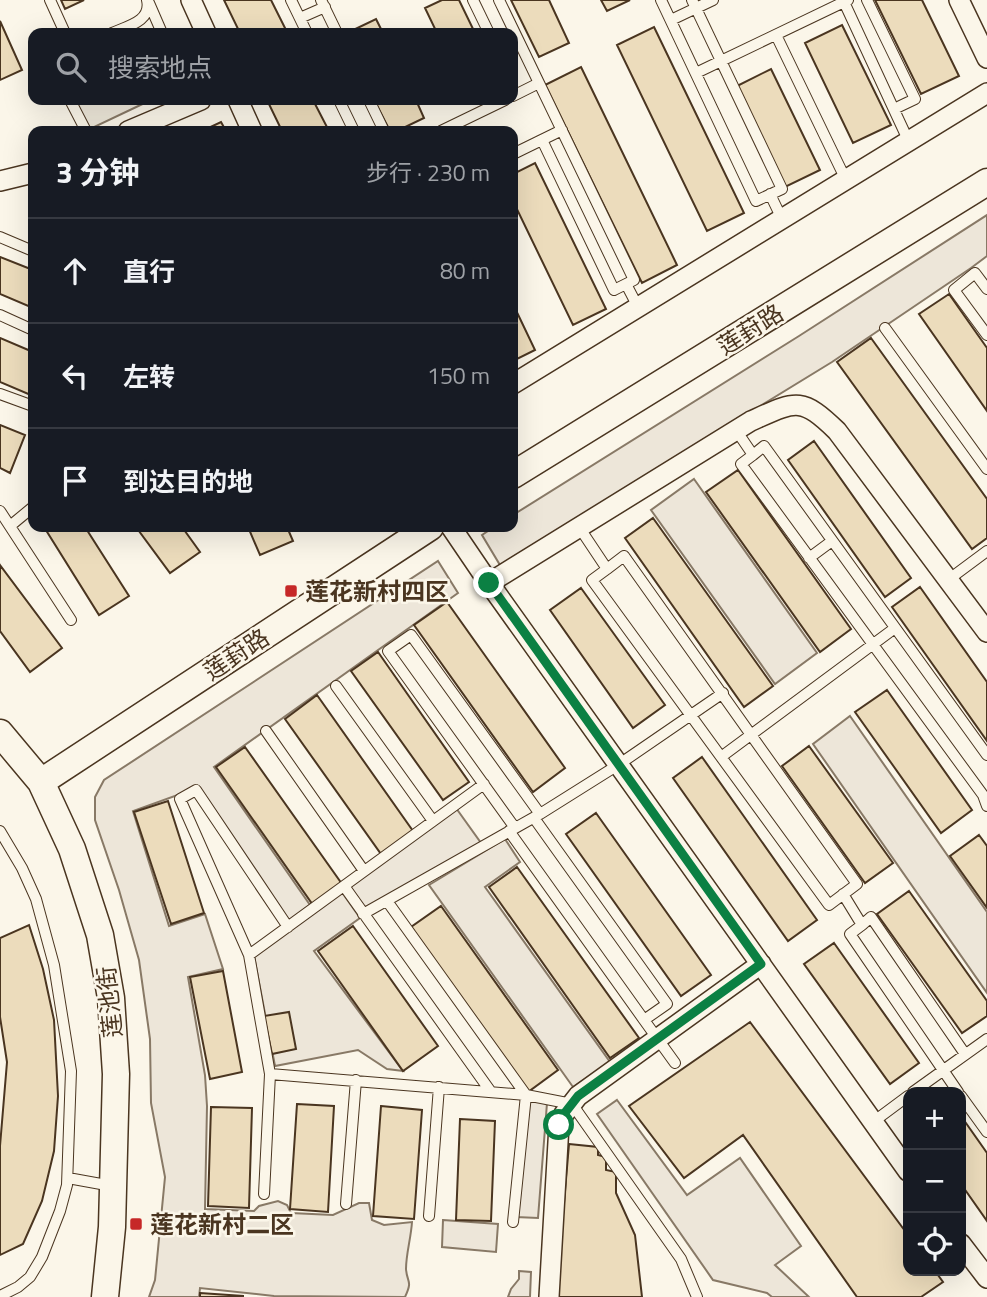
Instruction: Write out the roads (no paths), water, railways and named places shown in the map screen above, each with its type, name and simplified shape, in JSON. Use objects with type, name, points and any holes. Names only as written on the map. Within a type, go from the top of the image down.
[{"type":"main road","name":"莲葑路","points":[[518,472],[987,183]]},
{"type":"main road","name":"莲葑路","points":[[41,782],[422,532]]},
{"type":"main road","name":"莲池街","points":[[0,733],[41,782],[72,849],[100,935],[111,998],[116,1074],[113,1187],[105,1297]]},
{"type":"street","points":[[191,0],[204,28]]},
{"type":"street","points":[[959,0],[987,58]]},
{"type":"street","points":[[518,381],[987,93]]},
{"type":"street","points":[[154,126],[188,105]]},
{"type":"street","points":[[240,105],[251,126]]},
{"type":"street","points":[[0,181],[28,174]]},
{"type":"street","points":[[489,583],[736,430],[781,408],[800,405],[816,410],[838,431],[987,632]]},
{"type":"street","points":[[453,532],[903,1164]]},
{"type":"street","points":[[549,1297],[559,1125],[572,1104],[578,1096],[761,964]]},
{"type":"street","points":[[966,1251],[987,1278]]},
{"type":"lane","points":[[50,0],[63,28]]},
{"type":"lane","points":[[291,0],[305,28]]},
{"type":"lane","points":[[473,0],[487,28]]},
{"type":"lane","points":[[499,0],[512,28]]},
{"type":"lane","points":[[661,0],[756,201],[782,188],[694,4]]},
{"type":"lane","points":[[671,20],[694,4],[713,0]]},
{"type":"lane","points":[[867,0],[915,99],[894,109]]},
{"type":"lane","points":[[124,28],[145,18],[148,1]]},
{"type":"lane","points":[[148,1],[160,28]]},
{"type":"lane","points":[[696,73],[846,1],[909,142]]},
{"type":"lane","points":[[300,18],[323,4],[334,28]]},
{"type":"lane","points":[[776,35],[846,180]]},
{"type":"lane","points":[[518,39],[634,280],[614,290],[542,140]]},
{"type":"lane","points":[[518,94],[539,83]]},
{"type":"lane","points":[[73,105],[83,126]]},
{"type":"lane","points":[[341,105],[351,126]]},
{"type":"lane","points":[[371,105],[382,126]]},
{"type":"lane","points":[[451,126],[495,105]]},
{"type":"lane","points":[[518,152],[562,130]]},
{"type":"lane","points":[[769,194],[782,219]]},
{"type":"lane","points":[[0,237],[28,249]]},
{"type":"lane","points":[[987,289],[975,273],[954,290],[987,335]]},
{"type":"lane","points":[[626,284],[638,307]]},
{"type":"lane","points":[[0,315],[28,328]]},
{"type":"lane","points":[[885,328],[987,470]]},
{"type":"lane","points":[[0,394],[28,405]]},
{"type":"lane","points":[[736,430],[753,455]]},
{"type":"lane","points":[[987,755],[764,446],[741,464],[983,796],[987,806]]},
{"type":"lane","points":[[0,511],[71,620]]},
{"type":"lane","points":[[10,526],[28,511]]},
{"type":"lane","points":[[579,527],[607,569]]},
{"type":"lane","points":[[809,558],[832,541]]},
{"type":"lane","points":[[948,580],[987,551]]},
{"type":"lane","points":[[624,556],[857,884],[829,905],[592,580],[607,569],[624,556]]},
{"type":"lane","points":[[721,757],[895,628]]},
{"type":"lane","points":[[644,1020],[667,1004],[411,635],[388,651],[484,784],[512,829],[644,1020],[675,1063]]},
{"type":"lane","points":[[336,686],[433,821]]},
{"type":"lane","points":[[363,914],[537,816],[618,765],[723,693]]},
{"type":"lane","points":[[265,731],[364,871]]},
{"type":"lane","points":[[249,955],[484,784]]},
{"type":"lane","points":[[264,1194],[270,1074],[249,955],[180,799],[196,790],[288,927]]},
{"type":"lane","points":[[0,831],[22,868],[36,899],[54,965],[71,1070],[68,1178],[56,1222],[36,1267],[24,1282],[0,1296]]},
{"type":"lane","points":[[344,886],[491,1092]]},
{"type":"lane","points":[[843,894],[862,925]]},
{"type":"lane","points":[[387,901],[526,1095],[513,1222]]},
{"type":"lane","points":[[954,1087],[850,934],[871,917],[965,1054]]},
{"type":"lane","points":[[920,1087],[987,1039]]},
{"type":"lane","points":[[270,1074],[526,1095],[572,1104],[681,1259],[697,1297]]},
{"type":"lane","points":[[346,1204],[356,1080]]},
{"type":"lane","points":[[429,1216],[439,1087]]},
{"type":"lane","points":[[873,1122],[903,1100]]},
{"type":"lane","points":[[966,1101],[984,1120],[987,1132]]},
{"type":"lane","points":[[68,1178],[113,1187]]},
{"type":"place","name":"莲花新村四区","points":[[291,591]]},
{"type":"place","name":"莲花新村二区","points":[[136,1224]]}]
